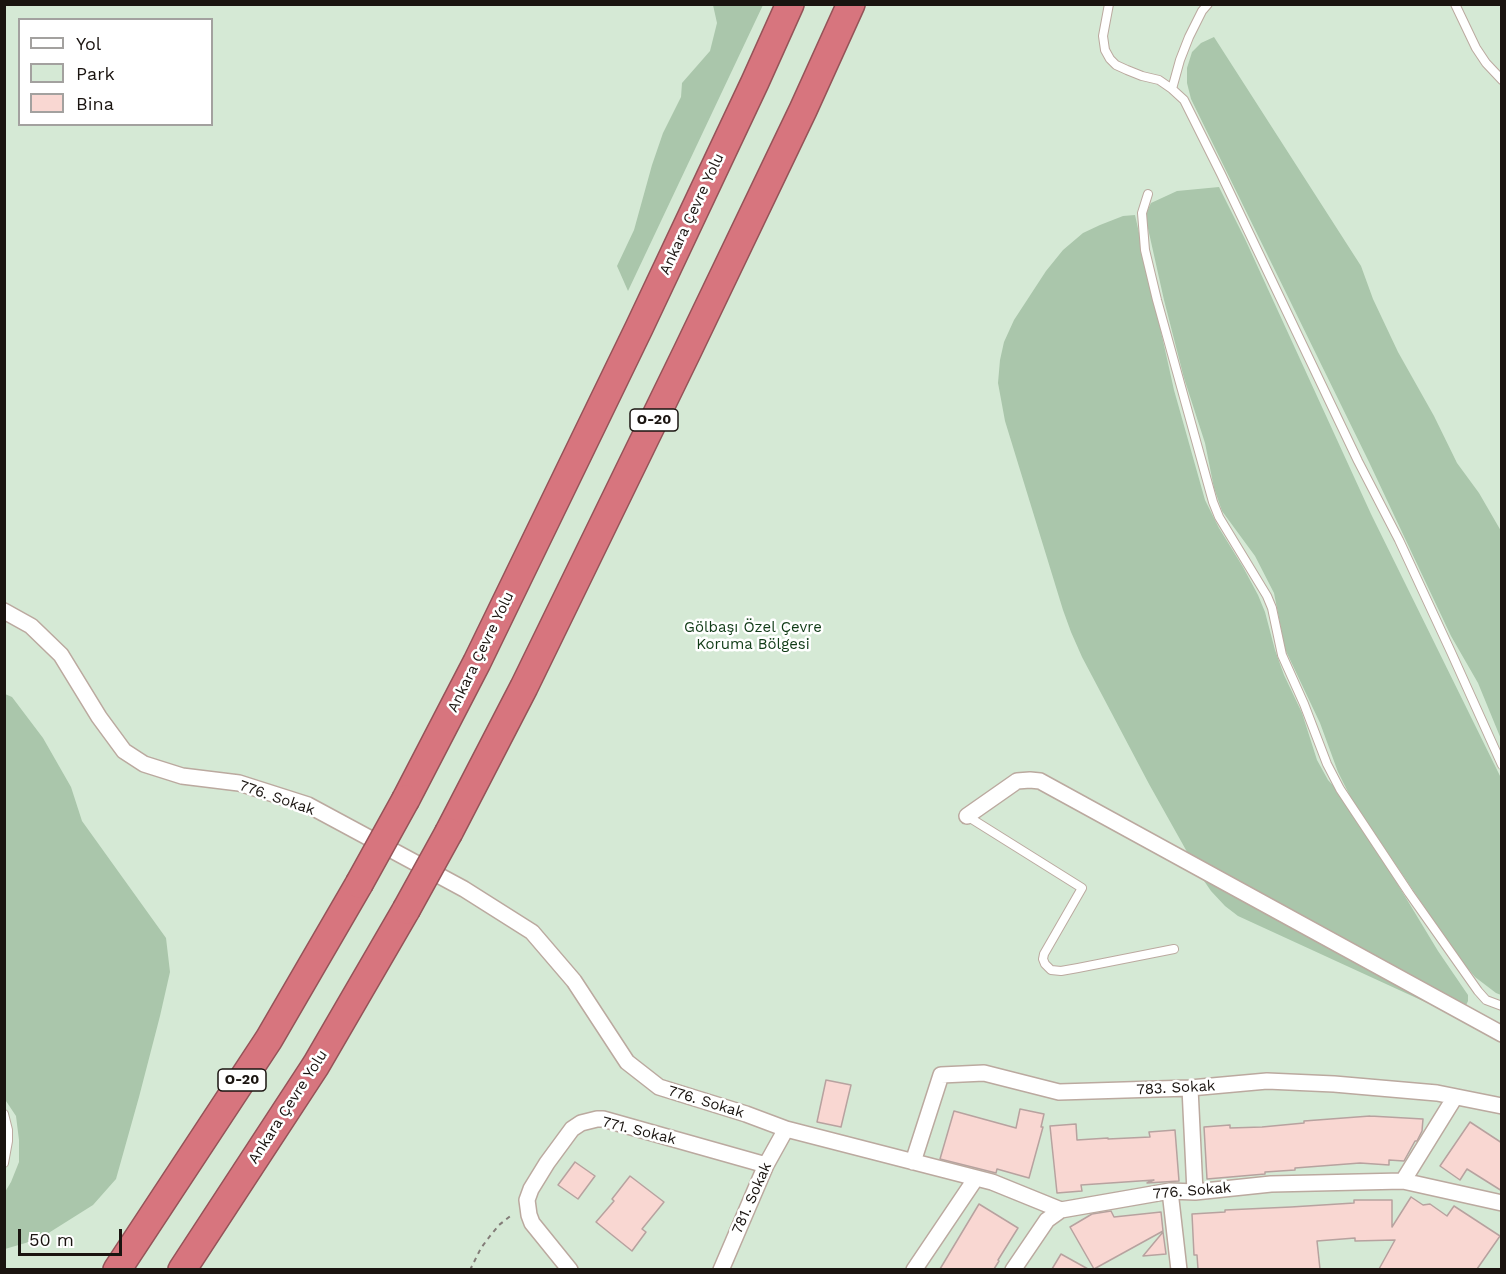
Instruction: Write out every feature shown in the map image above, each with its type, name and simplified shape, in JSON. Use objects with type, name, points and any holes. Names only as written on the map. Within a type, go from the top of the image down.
[{"type":"highway","name":"Ankara Çevre Yolu","points":[[117,1269],[269,1039],[406,799],[477,662],[628,349],[755,82],[789,4]]},
{"type":"highway","name":"Ankara Çevre Yolu","points":[[182,1269],[316,1065],[449,832],[524,687],[687,352],[803,110],[850,4]]},
{"type":"street","name":"776. Sokak","points":[[4,611],[31,626],[61,655],[99,717],[124,751],[144,764],[182,776],[239,783],[308,806],[464,889],[532,932],[574,981],[627,1062],[659,1087],[786,1129],[992,1182],[1061,1210],[1170,1191],[1195,1192],[1271,1184],[1403,1181],[1502,1203]]},
{"type":"street","points":[[967,816],[1017,781],[1040,781],[1502,1034]]},
{"type":"street","name":"783. Sokak","points":[[914,1162],[941,1075],[984,1073],[1059,1092],[1190,1088],[1267,1081],[1334,1084],[1437,1093],[1502,1106]]},
{"type":"street","points":[[1190,1088],[1195,1192]]},
{"type":"street","points":[[1403,1181],[1455,1097]]},
{"type":"street","name":"771. Sokak","points":[[527,1206],[531,1189],[547,1163],[572,1129],[587,1121],[603,1119],[765,1165]]},
{"type":"street","name":"781. Sokak","points":[[721,1269],[765,1165],[786,1129]]},
{"type":"street","points":[[914,1269],[976,1178]]},
{"type":"street","points":[[1170,1191],[1179,1269]]},
{"type":"street","points":[[527,1206],[532,1223],[570,1269]]},
{"type":"street","points":[[1013,1269],[1047,1220],[1061,1210]]},
{"type":"lane","points":[[1109,4],[1103,36],[1105,50],[1116,65],[1158,80],[1172,88],[1184,100],[1358,461],[1399,540],[1502,765]]},
{"type":"lane","points":[[1172,88],[1189,37],[1208,4]]},
{"type":"lane","points":[[1455,4],[1476,48],[1502,80]]},
{"type":"lane","points":[[1148,194],[1142,213],[1145,250],[1219,517],[1267,596],[1272,608],[1282,655],[1327,764],[1340,789],[1408,893],[1478,991],[1486,1000],[1502,1006]]},
{"type":"lane","points":[[967,816],[1082,888],[1044,954],[1045,964],[1051,970],[1056,972],[1069,970],[1174,949]]},
{"type":"lane","points":[[4,1114],[8,1141],[4,1163]]},
{"type":"path","points":[[470,1269],[490,1236],[510,1216],[527,1206]]},
{"type":"green space","name":"Gölbaşı Özel Çevre Koruma Bölgesi","points":[[5,5],[1501,5],[1501,1269],[5,1270]]},
{"type":"green space","points":[[713,5],[763,5],[628,291],[617,266],[634,230],[663,133],[681,97],[682,83],[710,51],[717,23]]},
{"type":"green space","points":[[1214,37],[1361,266],[1373,299],[1398,352],[1457,463],[1479,493],[1501,531],[1501,739],[1478,683],[1451,636],[1369,462],[1191,99],[1187,83],[1187,68],[1192,52],[1201,43]]},
{"type":"green space","points":[[1219,187],[1371,514],[1501,778],[1501,995],[1475,977],[1459,958],[1352,800],[1338,772],[1320,723],[1285,649],[1274,593],[1255,556],[1222,511],[1214,488],[1205,443],[1184,378],[1145,215],[1151,203],[1177,191]]},
{"type":"green space","points":[[1135,215],[1174,390],[1205,500],[1258,595],[1275,650],[1302,713],[1317,760],[1328,780],[1348,802],[1438,951],[1468,995],[1468,1001],[1460,1018],[1238,916],[1225,906],[1200,875],[1149,784],[1071,632],[1005,421],[998,383],[1000,360],[1004,342],[1014,320],[1046,271],[1063,250],[1083,233],[1123,216]]},
{"type":"green space","points":[[5,694],[12,697],[43,738],[71,787],[82,821],[166,938],[170,972],[116,1179],[93,1205],[39,1239],[5,1249],[5,1192],[19,1162],[19,1140],[16,1116],[4,1098]]},
{"type":"building","points":[[826,1080],[851,1085],[841,1127],[817,1122]]},
{"type":"building","points":[[1020,1109],[1044,1114],[1041,1127],[1043,1127],[1029,1178],[997,1169],[996,1173],[940,1159],[954,1111],[1016,1128]]},
{"type":"building","points":[[1370,1116],[1423,1119],[1422,1131],[1404,1161],[1389,1160],[1389,1165],[1360,1163],[1295,1168],[1295,1170],[1265,1172],[1265,1174],[1207,1179],[1204,1127],[1230,1125],[1230,1128],[1262,1127]]},
{"type":"building","points":[[1470,1122],[1502,1143],[1502,1191],[1467,1169],[1460,1180],[1440,1166]]},
{"type":"building","points":[[1076,1124],[1077,1140],[1150,1137],[1149,1132],[1175,1130],[1179,1181],[1147,1183],[1154,1180],[1081,1185],[1082,1191],[1057,1193],[1050,1126]]},
{"type":"building","points":[[575,1162],[595,1176],[578,1199],[558,1185]]},
{"type":"building","points":[[630,1176],[664,1202],[642,1229],[646,1232],[632,1251],[596,1222],[614,1201],[612,1199]]},
{"type":"building","points":[[1411,1197],[1423,1205],[1430,1204],[1447,1216],[1454,1206],[1500,1236],[1477,1269],[1379,1269],[1395,1240],[1355,1241],[1355,1238],[1317,1241],[1320,1269],[1198,1269],[1197,1255],[1194,1255],[1192,1214],[1354,1203],[1354,1200],[1392,1200],[1392,1227]]},
{"type":"building","points":[[979,1204],[1018,1228],[999,1261],[994,1269],[940,1269]]},
{"type":"building","points":[[1111,1211],[1114,1217],[1161,1212],[1163,1231],[1094,1269],[1070,1227],[1092,1214]]},
{"type":"building","points":[[1163,1232],[1166,1254],[1143,1256]]},
{"type":"building","points":[[1061,1254],[1088,1269],[1052,1269]]}]
